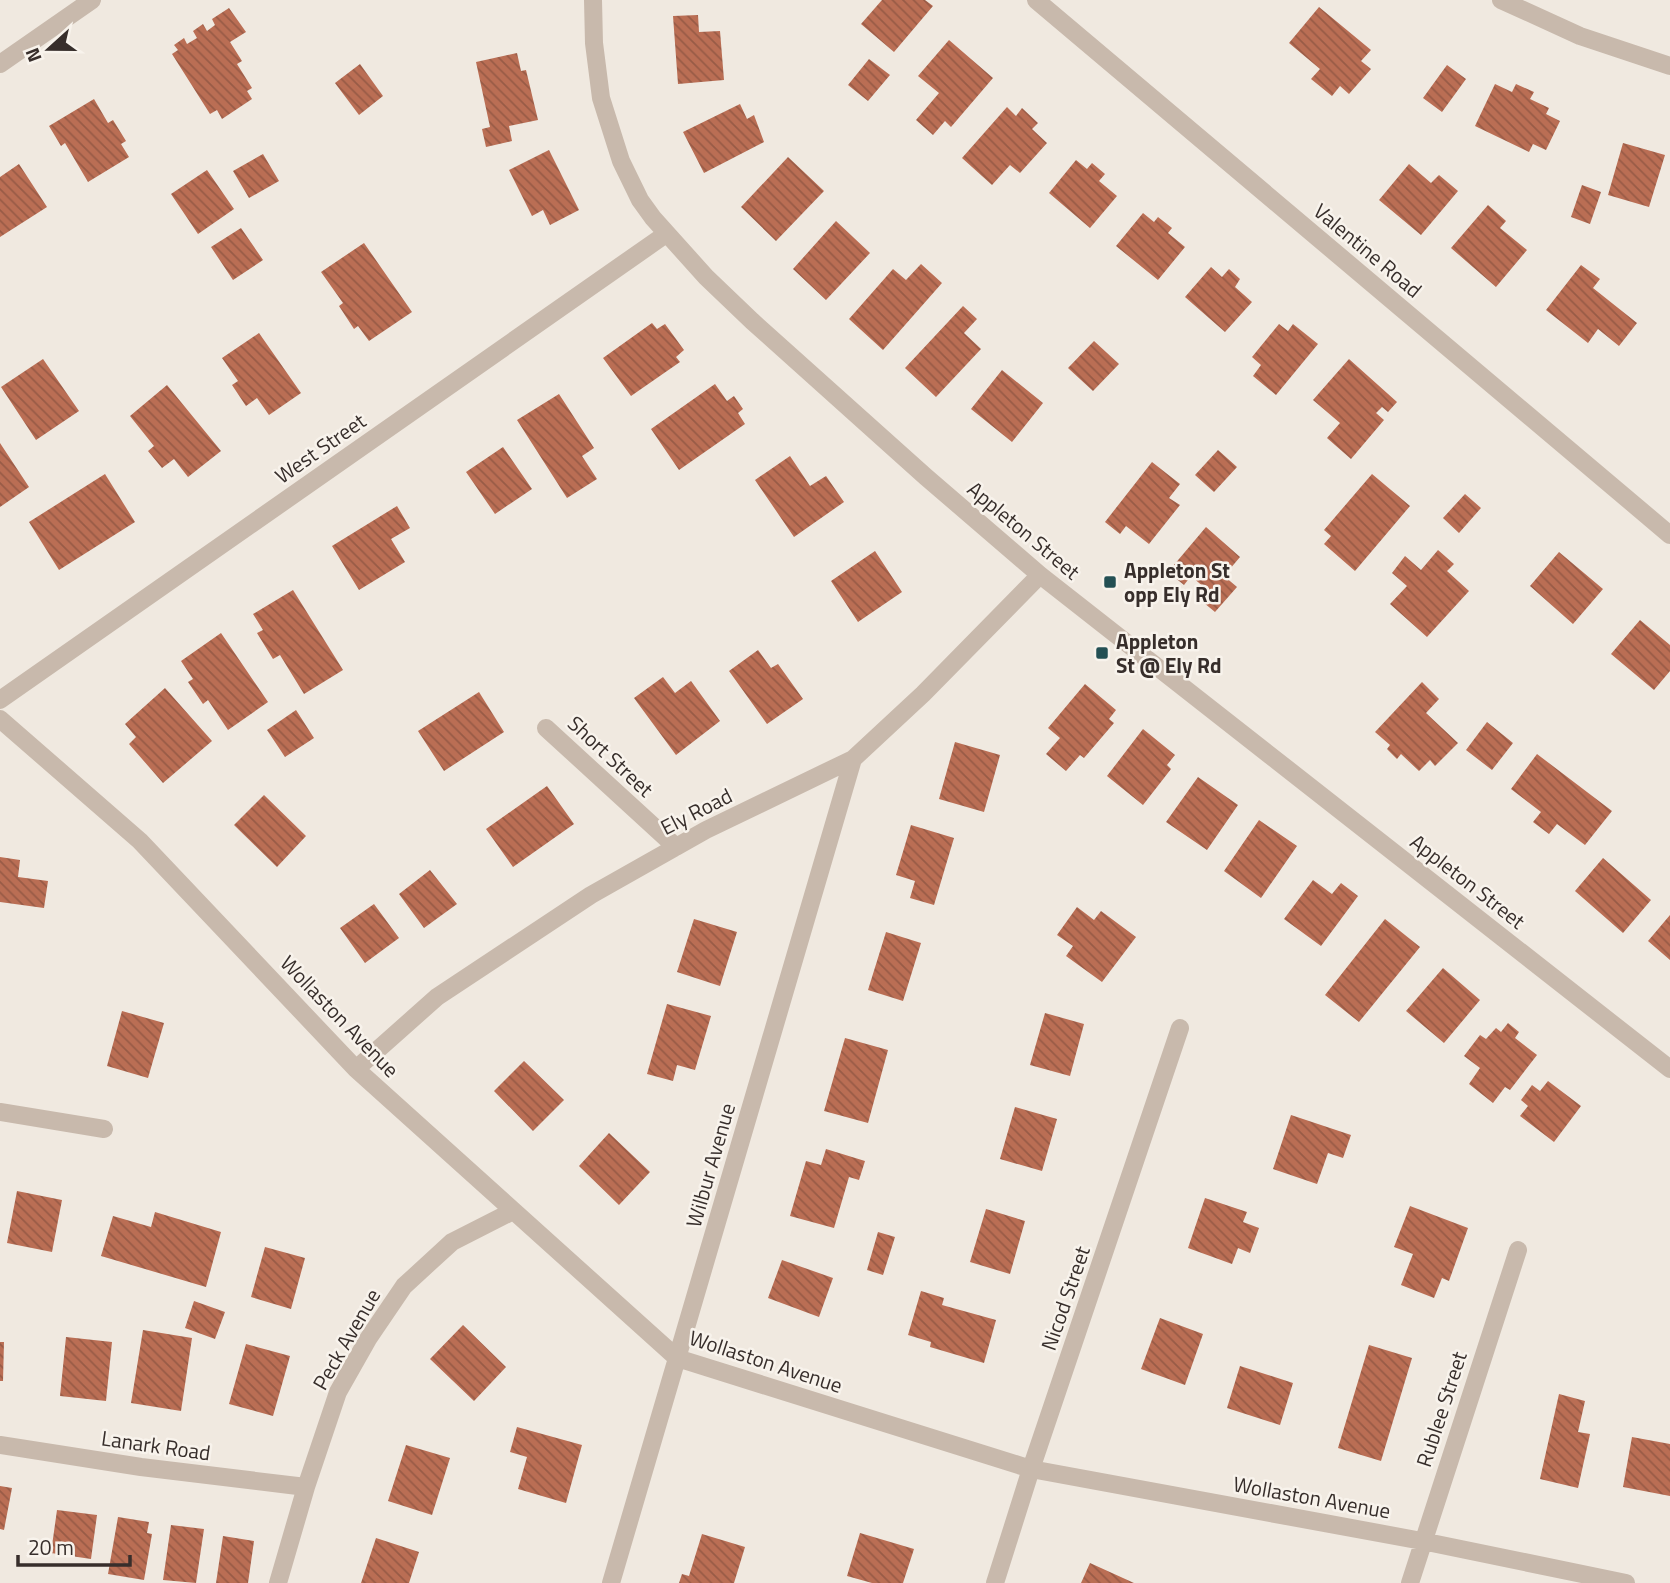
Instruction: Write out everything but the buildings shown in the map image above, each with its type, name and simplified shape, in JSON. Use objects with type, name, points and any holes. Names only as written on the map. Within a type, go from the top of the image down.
[{"type":"street","points":[[0,64],[92,0]]},
{"type":"street","name":"Appleton Street","points":[[593,0],[594,43],[601,98],[621,161],[640,200],[666,234],[706,277],[926,477],[1040,575],[1670,1069]]},
{"type":"street","name":"Valentine Road","points":[[1036,0],[1670,535]]},
{"type":"street","points":[[1501,0],[1580,36],[1670,65]]},
{"type":"street","name":"West Street","points":[[0,699],[666,234]]},
{"type":"street","name":"Ely Road","points":[[356,1069],[438,997],[591,895],[706,830],[853,760],[923,694],[1040,575]]},
{"type":"street","name":"Wollaston Avenue","points":[[0,719],[140,841],[356,1069],[677,1358],[1031,1469],[1422,1541],[1626,1583]]},
{"type":"street","name":"Short Street","points":[[546,727],[676,847]]},
{"type":"street","name":"Wilbur Avenue","points":[[611,1583],[853,760]]},
{"type":"street","name":"Nicod Street","points":[[995,1583],[1180,1028]]},
{"type":"street","points":[[0,1112],[104,1129]]},
{"type":"street","name":"Peck Avenue","points":[[278,1583],[338,1392],[368,1339],[404,1286],[452,1242],[513,1211]]},
{"type":"street","name":"Rublee Street","points":[[1410,1583],[1518,1250]]},
{"type":"street","name":"Lanark Road","points":[[0,1445],[141,1467],[306,1487]]},
{"type":"place","name":"Appleton St opp Ely Rd","points":[[1110,582]]},
{"type":"place","name":"Appleton St @ Ely Rd","points":[[1102,653]]}]
